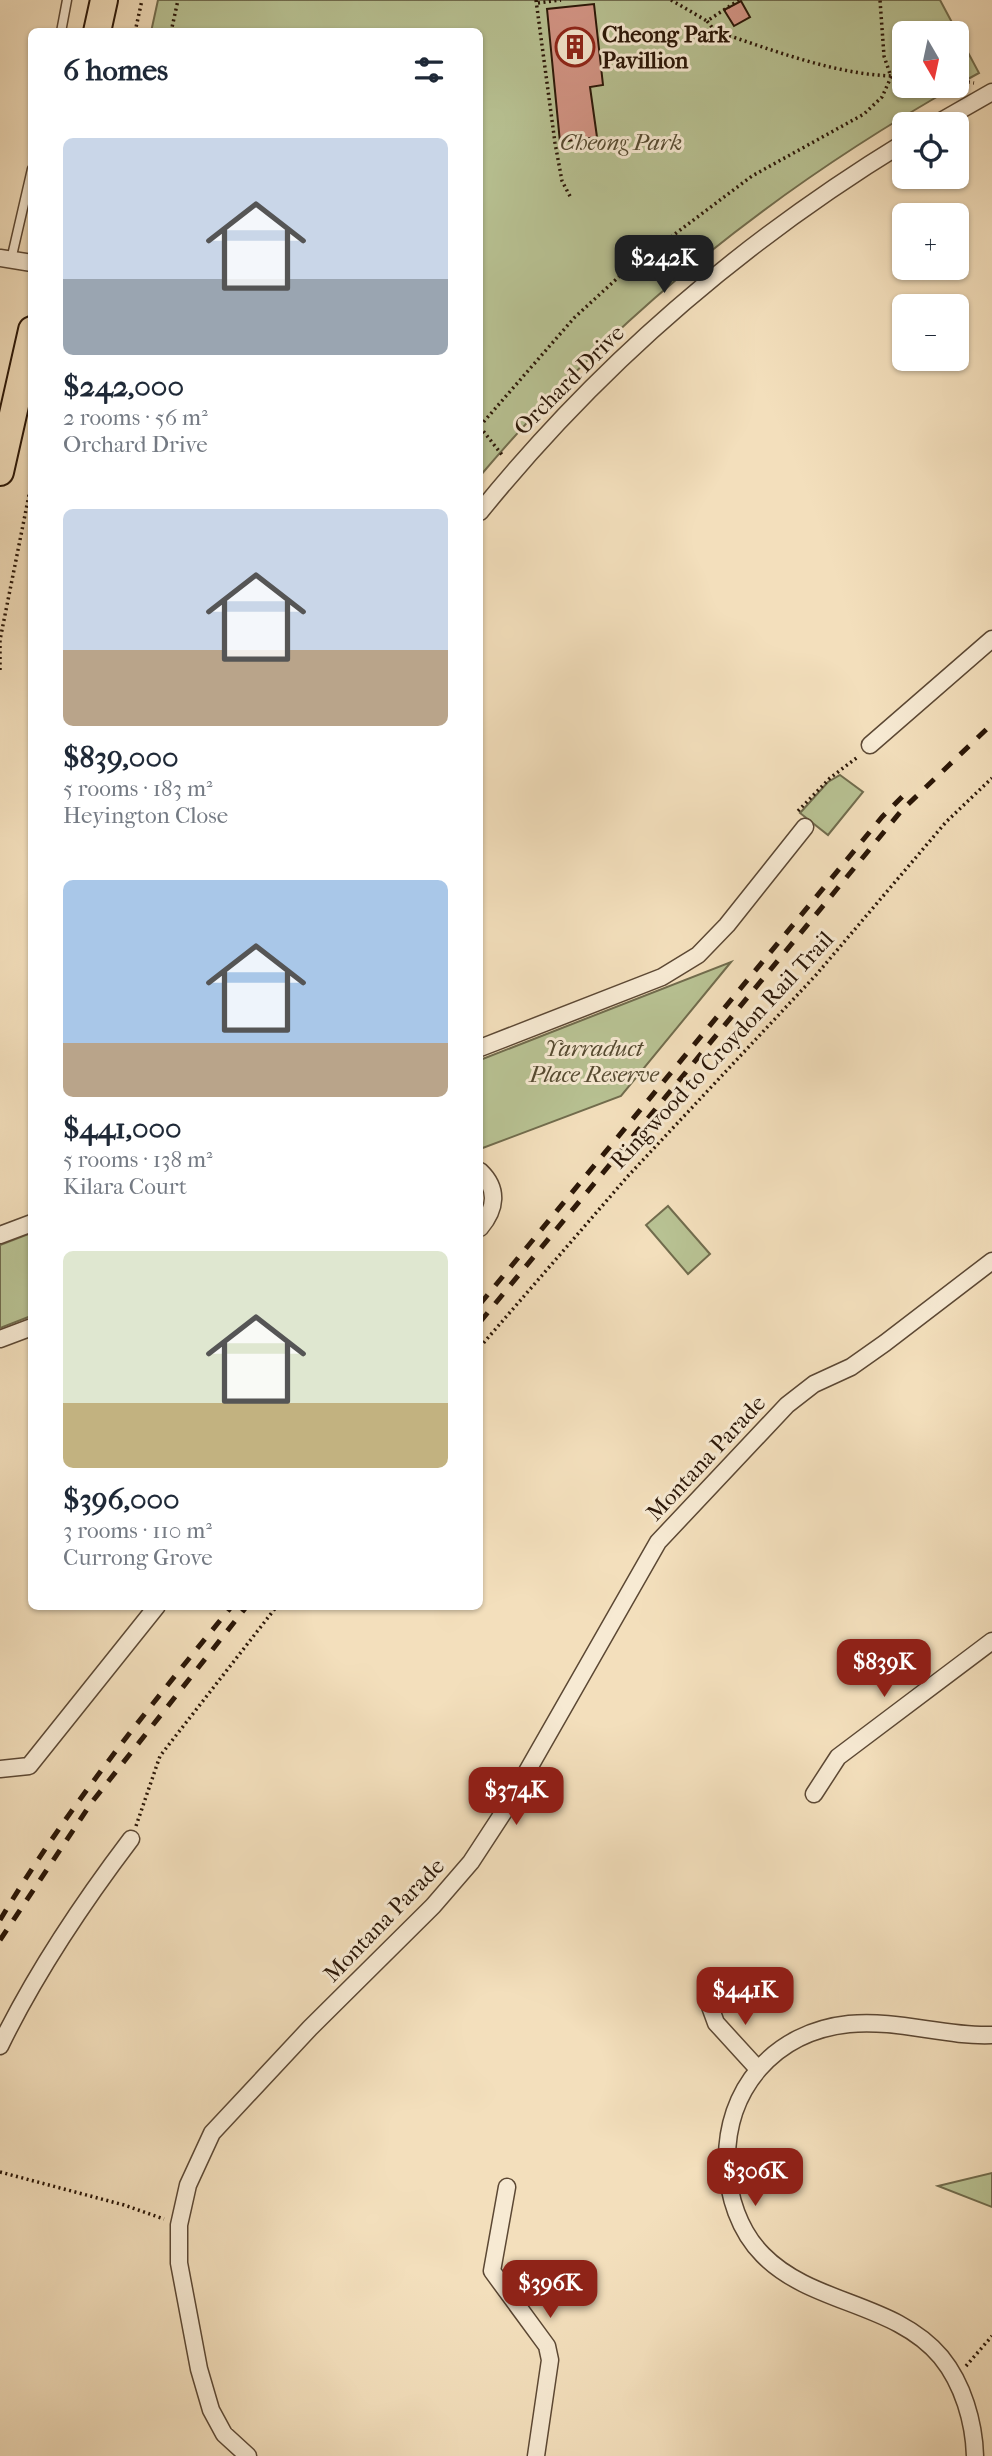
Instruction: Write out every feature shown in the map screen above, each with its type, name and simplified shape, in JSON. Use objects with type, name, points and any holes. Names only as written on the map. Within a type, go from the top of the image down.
[{"type":"main road","points":[[98,28],[104,0]]},
{"type":"main road","points":[[0,472],[28,348]]},
{"type":"street","points":[[957,112],[992,92]]},
{"type":"street","name":"Orchard Drive","points":[[483,508],[540,441],[680,304],[787,220],[892,151]]},
{"type":"street","points":[[6,259],[28,262]]},
{"type":"street","points":[[870,745],[992,639]]},
{"type":"street","points":[[483,1047],[662,977],[698,956],[727,925],[805,827]]},
{"type":"street","points":[[483,1174],[490,1182],[494,1194],[488,1219],[483,1225]]},
{"type":"street","points":[[0,1235],[28,1224]]},
{"type":"street","name":"Montana Parade","points":[[247,2456],[224,2434],[211,2410],[199,2369],[178,2263],[179,2225],[188,2185],[212,2133],[302,2037],[433,1906],[471,1861],[505,1810],[659,1542],[787,1405],[814,1384],[851,1367],[874,1351],[992,1261]]},
{"type":"street","points":[[0,1339],[28,1328]]},
{"type":"street","points":[[0,1769],[29,1766],[155,1610]]},
{"type":"street","points":[[814,1794],[838,1757],[992,1641]]},
{"type":"street","points":[[0,2046],[18,2009],[82,1904],[131,1839]]},
{"type":"street","points":[[708,2001],[716,2023],[758,2069]]},
{"type":"street","points":[[975,2456],[967,2406],[954,2377],[940,2356],[914,2334],[881,2314],[791,2277],[763,2255],[740,2220],[728,2188],[726,2145],[735,2107],[743,2088],[779,2049],[801,2037],[851,2024],[992,2035]]},
{"type":"street","points":[[507,2187],[492,2271],[547,2346],[550,2360],[536,2456]]},
{"type":"lane","points":[[62,28],[67,0]]},
{"type":"lane","points":[[6,259],[28,183]]},
{"type":"path","points":[[136,28],[142,0]]},
{"type":"path","points":[[172,28],[178,0]]},
{"type":"path","points":[[561,0],[537,2],[555,143],[562,181],[571,198]]},
{"type":"path","points":[[671,0],[707,21],[715,31],[822,64],[891,77]]},
{"type":"path","points":[[707,21],[739,0]]},
{"type":"path","points":[[483,424],[574,318],[623,273],[752,176],[864,114],[881,97],[891,77],[884,56],[880,0]]},
{"type":"path","points":[[970,82],[974,83]]},
{"type":"path","points":[[483,431],[503,456]]},
{"type":"path","points":[[0,670],[0,640],[28,500]]},
{"type":"path","points":[[805,827],[793,817],[830,778],[848,766],[870,745]]},
{"type":"path","name":"Ringwood to Croydon Rail Trail","points":[[483,1344],[628,1176],[816,975],[946,822],[992,778]]},
{"type":"path","points":[[131,1839],[160,1756],[274,1610]]},
{"type":"path","points":[[0,2172],[124,2205],[179,2225]]},
{"type":"path","points":[[954,2377],[992,2336]]},
{"type":"green space","name":"Cheong Park","points":[[158,0],[940,0],[951,21],[892,21],[892,98],[936,98],[912,112],[892,112],[892,124],[761,212],[700,260],[585,362],[483,473],[483,28],[152,28]]},
{"type":"green space","name":"Cheong Park","points":[[970,56],[979,73],[970,78]]},
{"type":"green space","points":[[840,775],[863,792],[828,835],[800,813],[828,782]]},
{"type":"green space","name":"Yarraduct Place Reserve","points":[[731,962],[621,1096],[483,1148],[483,1059]]},
{"type":"green space","points":[[668,1206],[710,1254],[688,1274],[646,1225]]},
{"type":"green space","points":[[28,1234],[28,1317],[0,1328],[0,1245]]},
{"type":"green space","points":[[992,2173],[992,2207],[938,2186]]},
{"type":"building","points":[[741,1],[750,17],[734,26],[724,10]]},
{"type":"building","name":"Cheong Park Pavillion","points":[[594,4],[603,85],[590,87],[597,137],[560,142],[547,9]]},
{"type":"railway","points":[[483,1318],[902,810],[992,724]]},
{"type":"railway","points":[[483,1300],[882,817],[903,796]]},
{"type":"railway","points":[[0,1920],[81,1798],[229,1610]]},
{"type":"railway","points":[[0,1940],[92,1802],[244,1610]]},
{"type":"place","name":"Cheong Park Pavillion","points":[[575,47]]}]
